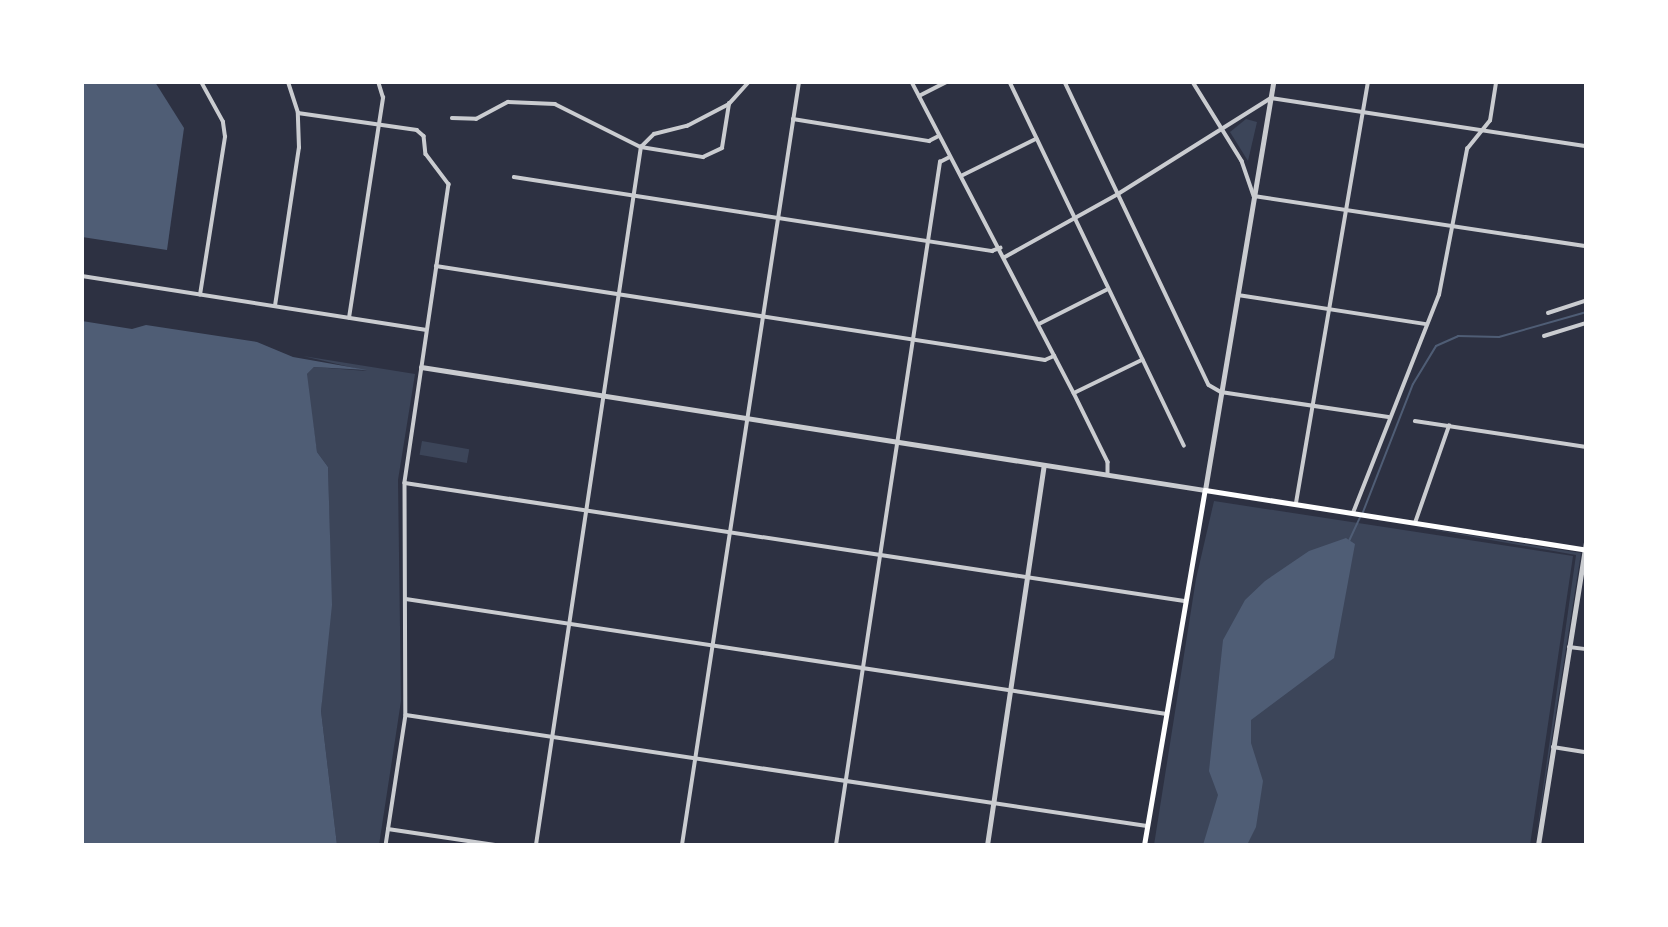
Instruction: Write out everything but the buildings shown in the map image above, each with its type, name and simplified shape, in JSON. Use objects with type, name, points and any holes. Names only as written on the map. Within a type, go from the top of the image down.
[{"type":"main road","points":[[1144,845],[1205,490],[1585,550]]},
{"type":"street","points":[[200,295],[225,137],[223,122],[201,82]]},
{"type":"street","points":[[275,306],[299,148],[298,113],[288,82]]},
{"type":"street","points":[[349,318],[383,98],[378,82]]},
{"type":"street","points":[[536,845],[641,147],[654,134],[687,126],[729,104],[749,82]]},
{"type":"street","points":[[682,845],[799,82]]},
{"type":"street","points":[[912,82],[1074,393],[1108,462],[1108,475]]},
{"type":"street","points":[[919,96],[946,82]]},
{"type":"street","points":[[1010,82],[1184,445]]},
{"type":"street","points":[[1065,82],[1209,385],[1221,393],[1388,417]]},
{"type":"street","points":[[1193,82],[1247,170],[1254,196]]},
{"type":"street","points":[[421,367],[1205,490],[1273,82]]},
{"type":"street","points":[[1296,503],[1367,82]]},
{"type":"street","points":[[1353,513],[1388,417],[1439,295],[1467,149],[1490,121],[1496,82]]},
{"type":"street","points":[[1005,257],[1118,194],[1270,99],[1586,146]]},
{"type":"street","points":[[452,118],[476,118],[508,102],[555,104],[641,147],[704,157],[716,155],[722,148],[729,104]]},
{"type":"street","points":[[298,113],[421,132],[426,154],[446,176],[448,192],[425,330],[405,483],[406,715],[386,845]]},
{"type":"street","points":[[793,119],[929,141],[939,136]]},
{"type":"street","points":[[961,177],[1036,139]]},
{"type":"street","points":[[836,845],[940,162],[950,157]]},
{"type":"street","points":[[514,177],[929,242],[992,251],[1000,248]]},
{"type":"street","points":[[1254,196],[1586,246]]},
{"type":"street","points":[[436,266],[1045,360],[1054,356]]},
{"type":"street","points":[[82,276],[425,330]]},
{"type":"street","points":[[1038,324],[1108,289]]},
{"type":"street","points":[[1237,295],[1426,324]]},
{"type":"street","points":[[1548,313],[1586,301]]},
{"type":"street","points":[[1544,336],[1586,323]]},
{"type":"street","points":[[1074,393],[1142,360]]},
{"type":"street","points":[[1415,421],[1586,447]]},
{"type":"street","points":[[1415,523],[1449,426]]},
{"type":"street","points":[[987,845],[1044,465]]},
{"type":"street","points":[[405,483],[1184,601]]},
{"type":"street","points":[[1538,845],[1586,541]]},
{"type":"street","points":[[406,599],[1166,714]]},
{"type":"street","points":[[1570,647],[1586,649]]},
{"type":"street","points":[[406,715],[1147,827]]},
{"type":"street","points":[[1553,747],[1586,752]]},
{"type":"street","points":[[388,829],[495,845]]},
{"type":"shaded area","points":[[82,82],[155,82],[184,128],[167,250],[82,237]]},
{"type":"shaded area","points":[[1246,119],[1257,122],[1248,161],[1230,132]]},
{"type":"shaded area","points":[[82,321],[132,329],[146,325],[257,342],[293,357],[367,370],[314,367],[307,374],[317,452],[328,467],[332,605],[321,711],[337,845],[82,845]]},
{"type":"shaded area","points":[[303,356],[415,374],[398,480],[401,701],[379,845],[337,845],[321,711],[331,586],[328,467],[317,452],[307,384],[307,374],[314,367],[367,371]]},
{"type":"shaded area","points":[[422,441],[469,449],[467,463],[420,455]]},
{"type":"shaded area","points":[[1214,501],[1573,556],[1530,845],[1154,845],[1196,579]]},
{"type":"shaded area","points":[[1417,527],[1581,553],[1535,845],[1576,555]]},
{"type":"shaded area","points":[[1346,538],[1355,544],[1334,658],[1251,720],[1251,743],[1263,781],[1256,827],[1247,845],[1203,845],[1218,795],[1209,771],[1223,640],[1245,600],[1265,581],[1309,551]]},
{"type":"waterway","points":[[1363,512],[1413,384],[1436,346],[1458,336],[1499,337],[1586,312]]},
{"type":"waterway","points":[[1349,541],[1360,517]]}]
